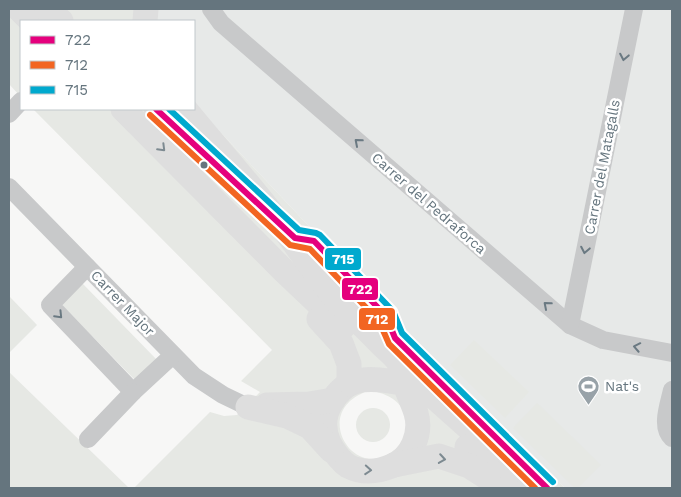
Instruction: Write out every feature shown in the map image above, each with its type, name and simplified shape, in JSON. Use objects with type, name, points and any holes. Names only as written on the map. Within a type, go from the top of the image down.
[{"type":"main road","points":[[19,9],[30,20]]},
{"type":"main road","points":[[47,9],[60,20]]},
{"type":"main road","points":[[124,110],[284,271],[405,383],[505,488]]},
{"type":"main road","points":[[157,110],[276,219],[547,488]]},
{"type":"main road","points":[[186,110],[276,219],[312,270],[335,297],[398,361],[416,413],[418,426],[416,438],[410,451],[398,464],[380,471],[363,471],[348,465],[310,427],[287,416],[248,406]]},
{"type":"main road","points":[[284,271],[322,322],[341,342],[349,364],[341,392],[327,409],[326,434],[335,454]]},
{"type":"main road","points":[[248,406],[309,404],[341,392],[359,380],[370,379],[405,383],[422,388],[434,397],[526,479],[539,488]]},
{"type":"main road","points":[[394,465],[439,456],[469,466],[505,488]]},
{"type":"street","name":"Carrer del Pedraforca","points":[[211,9],[221,23],[570,325],[602,340],[672,353]]},
{"type":"street","name":"Carrer del Matagalls","points":[[570,325],[634,9]]},
{"type":"street","points":[[9,114],[20,102]]},
{"type":"street","name":"Carrer Major","points":[[9,187],[194,376],[223,395],[248,406]]},
{"type":"street","points":[[87,267],[50,306],[133,392]]},
{"type":"street","points":[[88,439],[133,392],[173,355]]},
{"type":"street","points":[[672,390],[666,422],[668,434],[672,438]]},
{"type":"shaded area","points":[[9,9],[135,9],[135,20],[20,20],[20,96],[9,84]]},
{"type":"shaded area","points":[[135,9],[672,9],[672,488],[565,488],[416,340],[195,105],[195,20],[135,20]]},
{"type":"shaded area","points":[[195,105],[416,340],[565,488],[134,488],[210,412],[224,416],[237,415],[260,392],[241,381],[272,350],[34,110],[195,110]],"holes":[[[368,391],[386,395],[400,405],[404,412],[406,429],[402,442],[387,455],[373,459],[361,457],[350,449],[343,438],[340,425],[342,412],[351,400]]]},
{"type":"shaded area","points":[[82,283],[157,360],[136,381],[61,304]]},
{"type":"shaded area","points":[[9,296],[37,325],[9,353]]},
{"type":"shaded area","points":[[474,340],[529,392],[505,418],[450,365]]},
{"type":"shaded area","points":[[9,372],[129,488],[9,488]]},
{"type":"shaded area","points":[[537,403],[601,465],[578,488],[575,488],[513,428]]},
{"type":"shaded area","points":[[373,408],[380,409],[385,413],[389,418],[389,432],[385,437],[380,441],[373,442],[366,441],[361,437],[357,432],[356,425],[357,418],[361,413],[366,409]]},
{"type":"transit line","name":"722","points":[[157,110],[295,238],[314,241],[386,316],[395,338],[547,488]]},
{"type":"transit line","name":"715","points":[[170,110],[299,230],[320,235],[393,311],[402,333],[553,482]]},
{"type":"transit line","name":"712","points":[[150,115],[290,245],[310,249],[379,321],[389,344],[535,488]]},
{"type":"place","name":"Nat's","points":[[589,405]]}]
